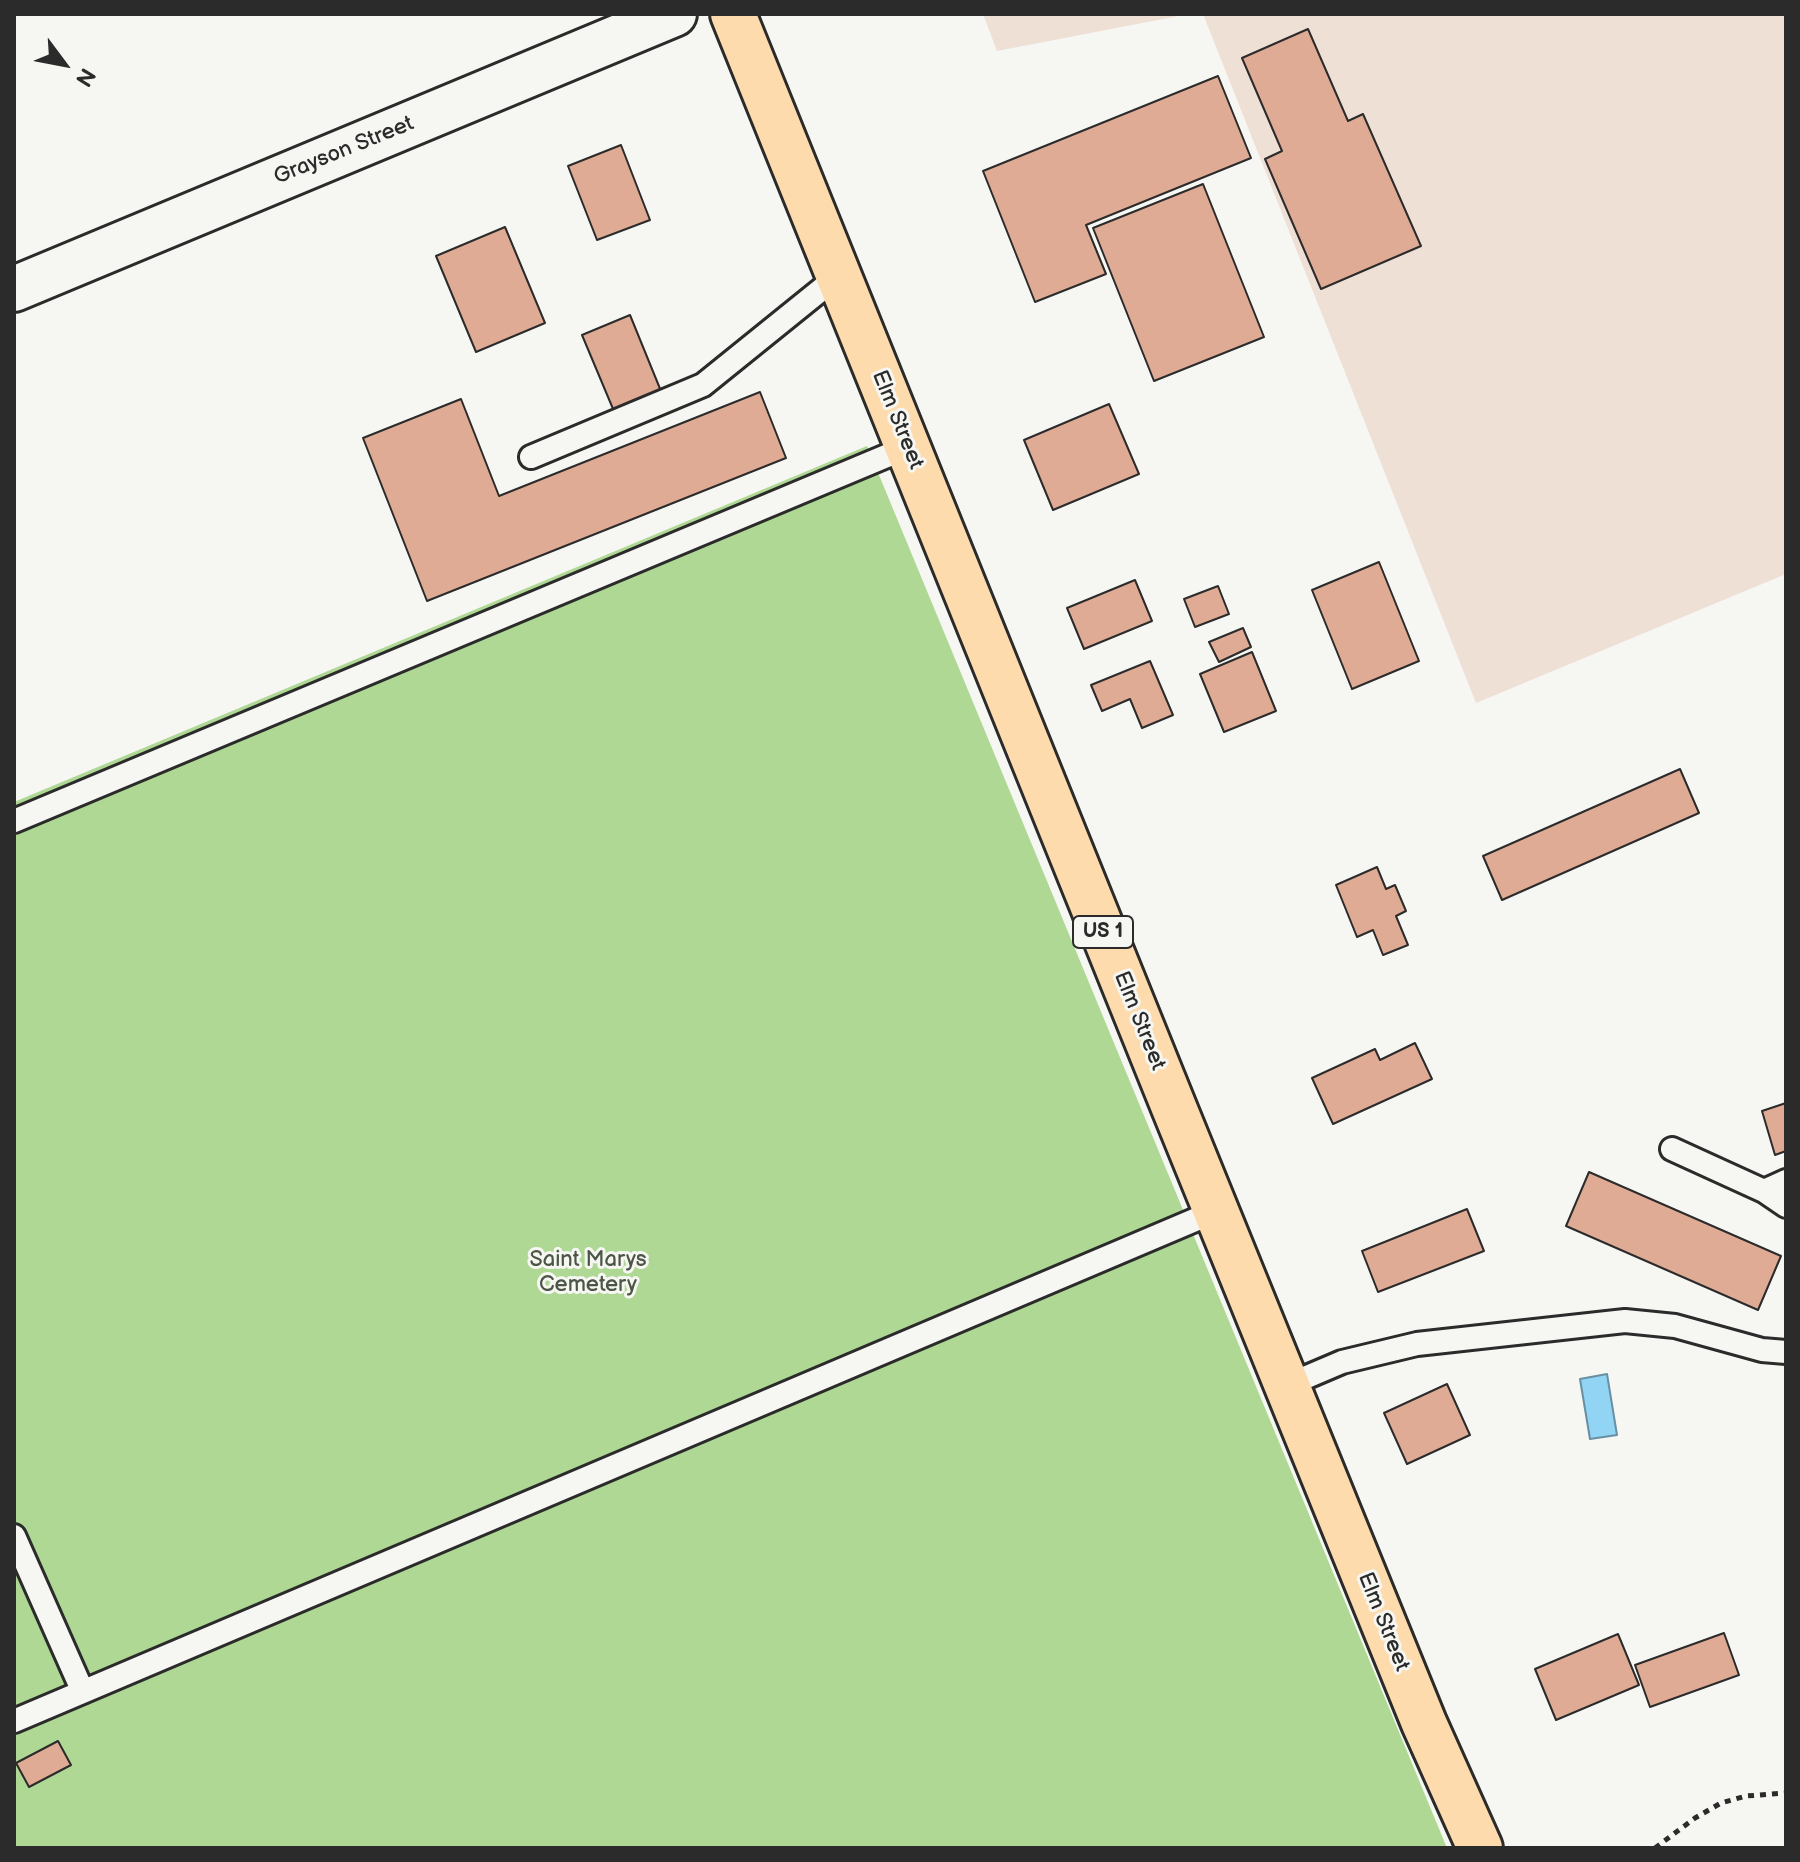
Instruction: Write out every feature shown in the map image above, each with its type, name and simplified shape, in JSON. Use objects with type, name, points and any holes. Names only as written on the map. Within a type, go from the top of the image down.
[{"type":"main road","name":"Elm Street","points":[[733,14],[1424,1723],[1480,1848]]},
{"type":"street","name":"Grayson Street","points":[[14,289],[674,14]]},
{"type":"lane","points":[[531,457],[703,385],[838,276]]},
{"type":"lane","points":[[14,821],[908,447]]},
{"type":"lane","points":[[1672,1149],[1764,1191],[1786,1206]]},
{"type":"lane","points":[[1764,1191],[1786,1181]]},
{"type":"lane","points":[[14,1721],[1216,1211]]},
{"type":"lane","points":[[1288,1385],[1342,1362],[1417,1344],[1625,1321],[1675,1326],[1762,1350],[1786,1352]]},
{"type":"lane","points":[[14,1536],[83,1692]]},
{"type":"path","points":[[1655,1848],[1721,1803],[1746,1796],[1786,1793]]},
{"type":"shaded area","points":[[983,14],[1189,14],[997,51]]},
{"type":"shaded area","points":[[1203,14],[1786,14],[1786,574],[1476,703]]},
{"type":"green space","name":"Saint Marys Cemetery","points":[[867,446],[1447,1848],[14,1848],[14,802]]},
{"type":"water","points":[[1607,1374],[1617,1435],[1590,1439],[1580,1379]]},
{"type":"building","points":[[1308,29],[1348,121],[1363,114],[1421,246],[1321,289],[1265,159],[1282,151],[1242,58]]},
{"type":"building","points":[[1218,76],[1251,158],[1086,225],[1106,274],[1035,302],[983,171]]},
{"type":"building","points":[[621,145],[650,220],[597,240],[568,166]]},
{"type":"building","points":[[1203,184],[1264,337],[1154,381],[1093,228]]},
{"type":"building","points":[[505,227],[545,323],[476,352],[436,256]]},
{"type":"building","points":[[630,315],[663,396],[616,416],[582,335]]},
{"type":"building","points":[[760,392],[786,458],[427,601],[363,438],[461,399],[499,496]]},
{"type":"building","points":[[1109,404],[1139,474],[1053,510],[1024,440]]},
{"type":"building","points":[[1379,562],[1419,661],[1352,689],[1312,590]]},
{"type":"building","points":[[1135,580],[1152,621],[1084,649],[1067,608]]},
{"type":"building","points":[[1218,586],[1229,614],[1195,627],[1184,599]]},
{"type":"building","points":[[1243,628],[1251,647],[1219,662],[1209,642]]},
{"type":"building","points":[[1252,652],[1276,711],[1224,732],[1200,674]]},
{"type":"building","points":[[1150,661],[1173,715],[1142,728],[1130,699],[1102,711],[1091,685]]},
{"type":"building","points":[[1680,769],[1699,813],[1502,900],[1483,856]]},
{"type":"building","points":[[1377,867],[1386,889],[1395,885],[1406,911],[1396,916],[1408,945],[1383,955],[1373,930],[1357,937],[1336,885]]},
{"type":"building","points":[[1415,1043],[1432,1079],[1333,1124],[1312,1078],[1375,1049],[1380,1060]]},
{"type":"building","points":[[1786,1103],[1786,1151],[1775,1155],[1762,1111]]},
{"type":"building","points":[[1589,1172],[1781,1256],[1758,1310],[1566,1226]]},
{"type":"building","points":[[1467,1209],[1484,1251],[1378,1292],[1362,1251]]},
{"type":"building","points":[[1447,1384],[1470,1435],[1407,1464],[1384,1413]]},
{"type":"building","points":[[1724,1633],[1739,1675],[1650,1707],[1635,1665]]},
{"type":"building","points":[[1618,1634],[1639,1685],[1556,1720],[1535,1669]]},
{"type":"building","points":[[58,1741],[71,1765],[29,1787],[16,1763]]}]
